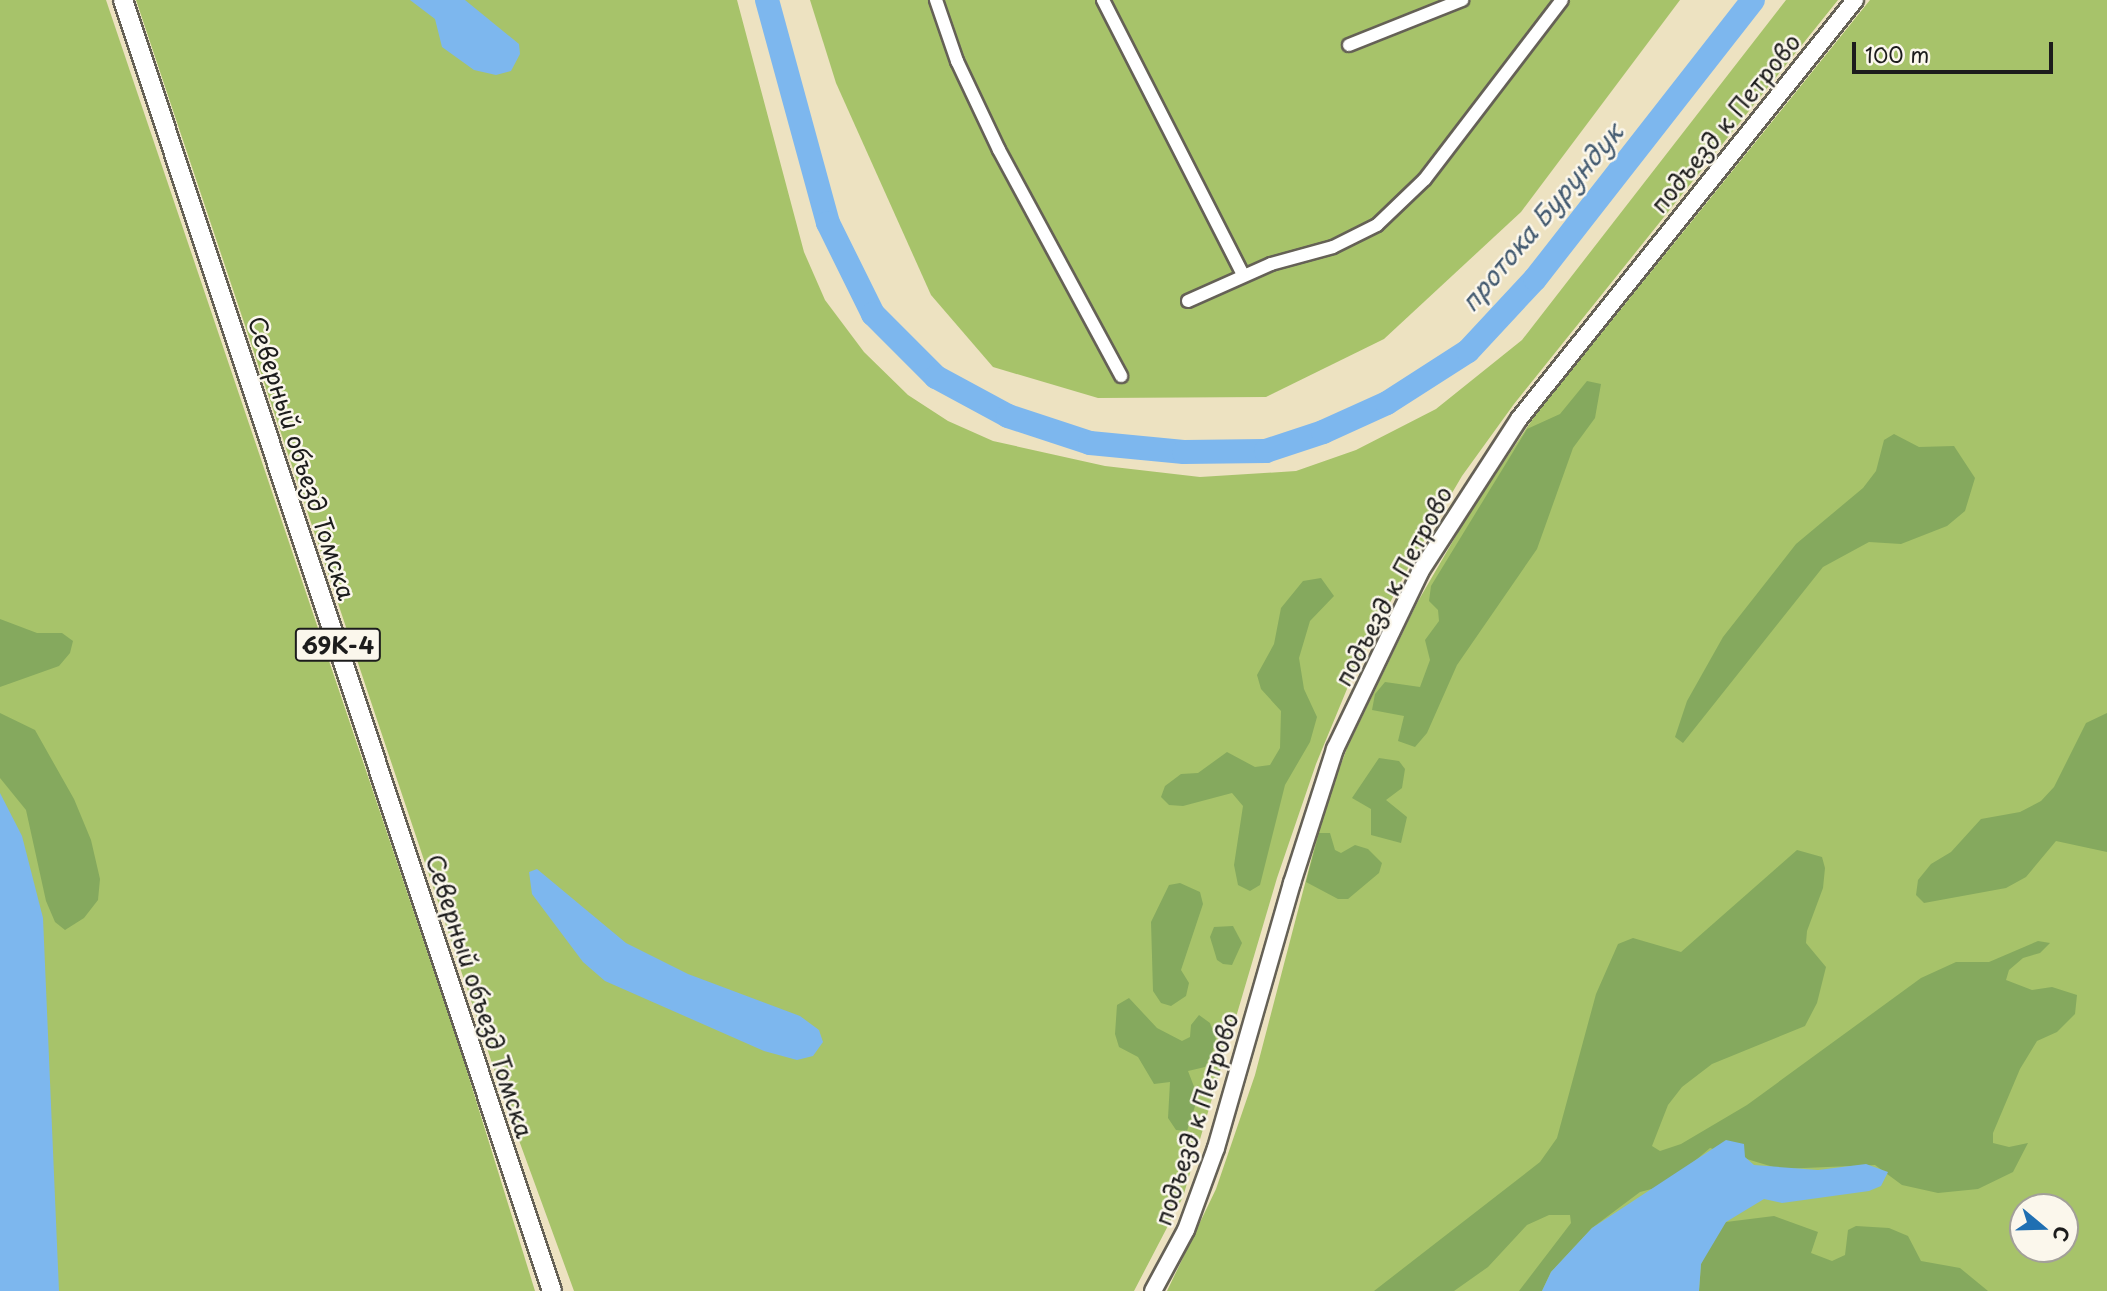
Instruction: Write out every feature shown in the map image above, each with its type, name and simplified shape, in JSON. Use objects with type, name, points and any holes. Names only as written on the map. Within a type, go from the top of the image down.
[{"type":"main road","name":"Северный объезд Томска","points":[[123,0],[552,1291]]},
{"type":"street","points":[[936,0],[957,61],[999,150],[1121,376]]},
{"type":"street","points":[[1103,0],[1244,275]]},
{"type":"street","points":[[1349,45],[1462,0]]},
{"type":"street","points":[[1188,301],[1244,275],[1333,247],[1377,225],[1425,179],[1562,0]]},
{"type":"street","name":"подъезд к Петрово","points":[[1153,1291],[1186,1230],[1208,1172],[1292,883],[1335,749],[1420,572],[1519,419],[1855,0]]},
{"type":"green space","points":[[0,0],[106,0],[462,1055],[535,1291],[0,1291]]},
{"type":"green space","points":[[136,0],[737,0],[804,252],[825,300],[864,352],[908,395],[948,421],[993,441],[1105,466],[1200,477],[1296,471],[1356,450],[1436,409],[1522,340],[1786,0],[1838,0],[1514,404],[1462,476],[1408,568],[1354,672],[1316,764],[1277,878],[1183,1197],[1134,1291],[574,1291],[505,1102]]},
{"type":"green space","points":[[810,0],[1680,0],[1521,212],[1384,339],[1266,397],[1098,398],[993,367],[931,295],[836,83]]},
{"type":"green space","points":[[1870,0],[2107,0],[2107,1291],[1167,1291],[1216,1189],[1255,1075],[1325,807],[1347,748],[1417,603],[1468,515],[1534,417]]},
{"type":"green space","points":[[1587,381],[1601,384],[1595,418],[1573,448],[1537,549],[1457,665],[1427,733],[1415,747],[1398,741],[1404,716],[1372,710],[1375,694],[1385,682],[1420,687],[1430,660],[1425,640],[1439,621],[1438,610],[1429,601],[1431,586],[1527,429],[1560,414]]},
{"type":"green space","points":[[1894,434],[1919,447],[1954,446],[1975,478],[1965,511],[1947,526],[1901,544],[1869,542],[1823,567],[1683,743],[1675,737],[1687,701],[1723,637],[1796,544],[1863,488],[1876,471],[1884,440]]},
{"type":"green space","points":[[1321,578],[1334,596],[1310,621],[1299,658],[1304,689],[1317,717],[1310,742],[1285,785],[1260,885],[1250,891],[1238,885],[1234,865],[1243,806],[1232,793],[1183,806],[1169,805],[1161,797],[1165,786],[1181,774],[1198,773],[1227,752],[1255,767],[1270,765],[1280,748],[1281,711],[1261,689],[1257,675],[1274,644],[1281,608],[1303,581]]},
{"type":"green space","points":[[0,619],[37,633],[62,633],[73,641],[70,653],[59,666],[0,687]]},
{"type":"green space","points":[[0,713],[35,730],[74,799],[91,840],[100,879],[98,900],[84,918],[65,930],[55,922],[46,901],[26,810],[0,778]]},
{"type":"green space","points":[[2107,713],[2107,852],[2056,841],[2026,877],[2006,888],[1924,903],[1916,895],[1918,880],[1931,864],[1951,852],[1981,819],[2020,812],[2041,801],[2054,787],[2086,723]]},
{"type":"green space","points":[[1379,758],[1399,761],[1405,769],[1402,788],[1386,800],[1407,817],[1401,843],[1371,835],[1371,809],[1352,798]]},
{"type":"green space","points":[[1319,833],[1330,833],[1335,850],[1341,853],[1355,845],[1368,849],[1382,863],[1379,873],[1348,899],[1338,899],[1306,882]]},
{"type":"green space","points":[[1797,850],[1822,857],[1825,868],[1823,888],[1807,931],[1806,943],[1826,967],[1817,1003],[1805,1026],[1712,1064],[1682,1087],[1668,1105],[1652,1146],[1660,1151],[1681,1144],[1747,1105],[1921,978],[1956,962],[1989,962],[2038,941],[2050,943],[2040,953],[2023,958],[2009,970],[2006,980],[2032,990],[2052,987],[2077,995],[2075,1014],[2057,1032],[2037,1041],[2020,1069],[1993,1133],[1993,1143],[2009,1147],[2028,1143],[2013,1172],[1978,1189],[1938,1193],[1902,1185],[1875,1165],[1780,1169],[1710,1148],[1682,1172],[1659,1187],[1640,1192],[1592,1228],[1551,1272],[1542,1291],[1519,1291],[1571,1223],[1570,1215],[1549,1215],[1527,1225],[1488,1267],[1454,1291],[1374,1291],[1540,1162],[1557,1138],[1596,994],[1618,944],[1633,938],[1681,952]]},
{"type":"green space","points":[[1180,883],[1200,892],[1203,904],[1181,970],[1189,983],[1186,996],[1171,1006],[1161,1003],[1153,991],[1151,922],[1169,885]]},
{"type":"green space","points":[[1233,926],[1242,943],[1232,965],[1223,964],[1217,960],[1210,937],[1214,927]]},
{"type":"green space","points":[[1129,998],[1157,1028],[1182,1041],[1190,1037],[1191,1025],[1199,1015],[1210,1023],[1216,1039],[1212,1053],[1205,1067],[1188,1071],[1198,1097],[1187,1131],[1176,1130],[1168,1118],[1170,1082],[1154,1084],[1138,1057],[1119,1047],[1115,1034],[1117,1005]]},
{"type":"green space","points":[[1774,1216],[1818,1232],[1811,1253],[1832,1261],[1845,1255],[1848,1230],[1856,1226],[1889,1228],[1908,1236],[1921,1261],[1960,1268],[1988,1291],[1699,1291],[1701,1264],[1718,1229],[1726,1222]]},
{"type":"water","points":[[410,0],[465,0],[519,44],[520,54],[511,71],[496,75],[474,70],[442,47],[435,19]]},
{"type":"water","points":[[0,793],[22,836],[43,918],[59,1291],[0,1291]]},
{"type":"water","points":[[537,869],[626,943],[688,974],[800,1016],[819,1030],[823,1042],[813,1056],[797,1060],[764,1051],[605,981],[583,962],[532,894],[529,872]]},
{"type":"water","points":[[1726,1140],[1744,1144],[1745,1157],[1754,1165],[1818,1170],[1866,1164],[1888,1172],[1881,1186],[1869,1191],[1782,1203],[1764,1199],[1726,1222],[1701,1264],[1699,1291],[1542,1291],[1551,1272],[1592,1228]]},
{"type":"waterway","name":"протока Бурундук","points":[[767,0],[828,223],[873,314],[936,377],[1008,416],[1090,443],[1184,452],[1266,451],[1323,432],[1387,403],[1468,351],[1535,279],[1753,0]]}]
